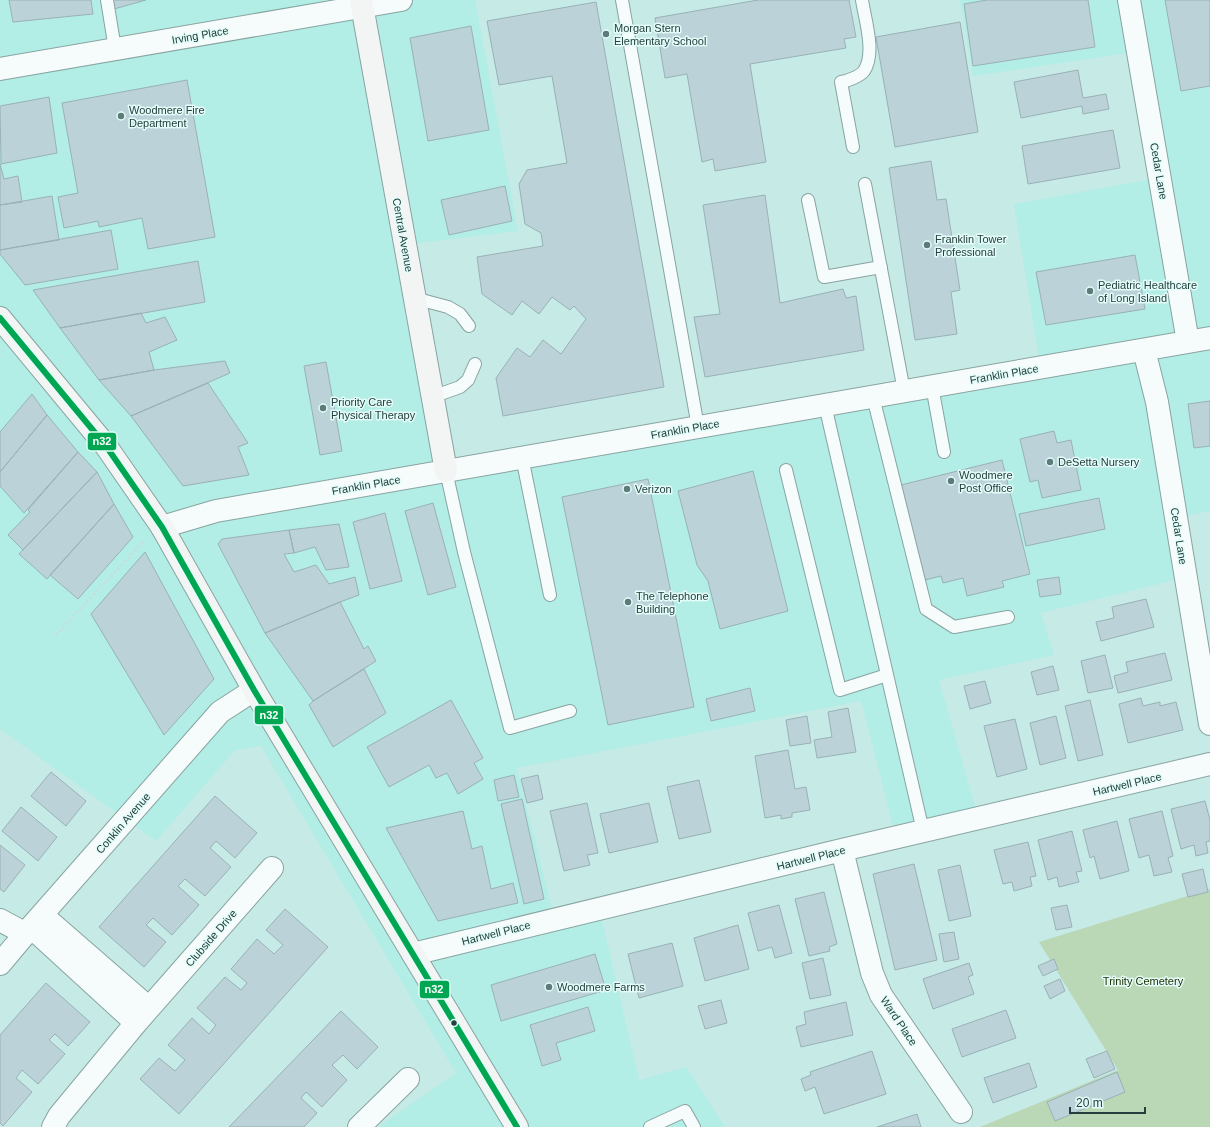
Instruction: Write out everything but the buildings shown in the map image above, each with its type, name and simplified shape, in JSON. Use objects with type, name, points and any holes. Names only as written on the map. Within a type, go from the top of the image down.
[{"type":"main road","name":"Central Avenue","points":[[362,3],[446,471]]},
{"type":"main road","points":[[0,318],[106,446],[162,527],[254,690],[517,1127]]},
{"type":"street","name":"Irving Place","points":[[0,69],[362,3],[401,0]]},
{"type":"street","name":"Cedar Lane","points":[[1129,0],[1188,342]]},
{"type":"street","name":"Franklin Place","points":[[162,527],[216,511],[1210,338]]},
{"type":"street","name":"Cedar Lane","points":[[1144,350],[1157,402],[1210,724]]},
{"type":"street","name":"Conklin Avenue","points":[[0,964],[220,712],[254,690]]},
{"type":"street","name":"Hartwell Place","points":[[413,954],[842,850],[1210,764]]},
{"type":"street","name":"Ward Place","points":[[842,850],[872,973],[881,995],[961,1112]]},
{"type":"street","name":"Clubside Drive","points":[[53,1127],[59,1116],[143,1015],[272,868]]},
{"type":"street","points":[[0,920],[33,925],[143,1015]]},
{"type":"street","points":[[359,1127],[408,1079]]},
{"type":"lane","points":[[107,0],[115,49]]},
{"type":"lane","points":[[622,0],[698,427]]},
{"type":"lane","points":[[853,147],[841,82],[863,72],[870,57],[862,0]]},
{"type":"lane","points":[[865,184],[904,391]]},
{"type":"lane","points":[[808,200],[824,277],[881,267]]},
{"type":"lane","points":[[414,298],[448,307],[460,314],[469,326]]},
{"type":"lane","points":[[432,397],[460,387],[468,380],[475,364]]},
{"type":"lane","points":[[932,386],[944,452]]},
{"type":"lane","points":[[873,397],[926,609],[954,627],[1008,617]]},
{"type":"lane","points":[[825,405],[923,831]]},
{"type":"lane","points":[[522,458],[550,595]]},
{"type":"lane","points":[[786,470],[840,690],[888,675]]},
{"type":"lane","points":[[446,471],[466,560],[510,728],[570,711]]},
{"type":"lane","points":[[650,1127],[685,1111],[694,1127]]},
{"type":"path","points":[[56,635],[139,546],[162,527]]},
{"type":"shaded area","points":[[0,0],[475,0],[518,231],[401,245],[449,459],[1040,364],[1014,204],[1158,178],[1135,52],[973,76],[960,0],[1210,0],[1210,511],[1172,519],[1182,578],[1041,613],[1054,655],[939,680],[979,821],[896,837],[861,701],[517,768],[554,916],[598,903],[639,1080],[686,1067],[725,1127],[378,1127],[456,1073],[261,746],[235,750],[156,841],[0,729]]},
{"type":"green space","name":"Trinity Cemetery","points":[[1210,889],[1210,1127],[980,1127],[1118,1070],[1039,942]]},
{"type":"transit line","name":"n32","points":[[0,318],[106,446],[162,527],[254,690],[517,1127]]},
{"type":"place","name":"Morgan Stern Elementary School","points":[[606,34]]},
{"type":"place","name":"Woodmere Fire Department","points":[[121,116]]},
{"type":"place","name":"Franklin Tower Professional","points":[[927,245]]},
{"type":"place","name":"Pediatric Healthcare of Long Island","points":[[1090,291]]},
{"type":"place","name":"Priority Care Physical Therapy","points":[[323,408]]},
{"type":"place","name":"DeSetta Nursery","points":[[1050,462]]},
{"type":"place","name":"Woodmere Post Office","points":[[951,481]]},
{"type":"place","name":"Verizon","points":[[627,489]]},
{"type":"place","name":"The Telephone Building","points":[[628,602]]},
{"type":"place","name":"Woodmere Farms","points":[[549,987]]}]
